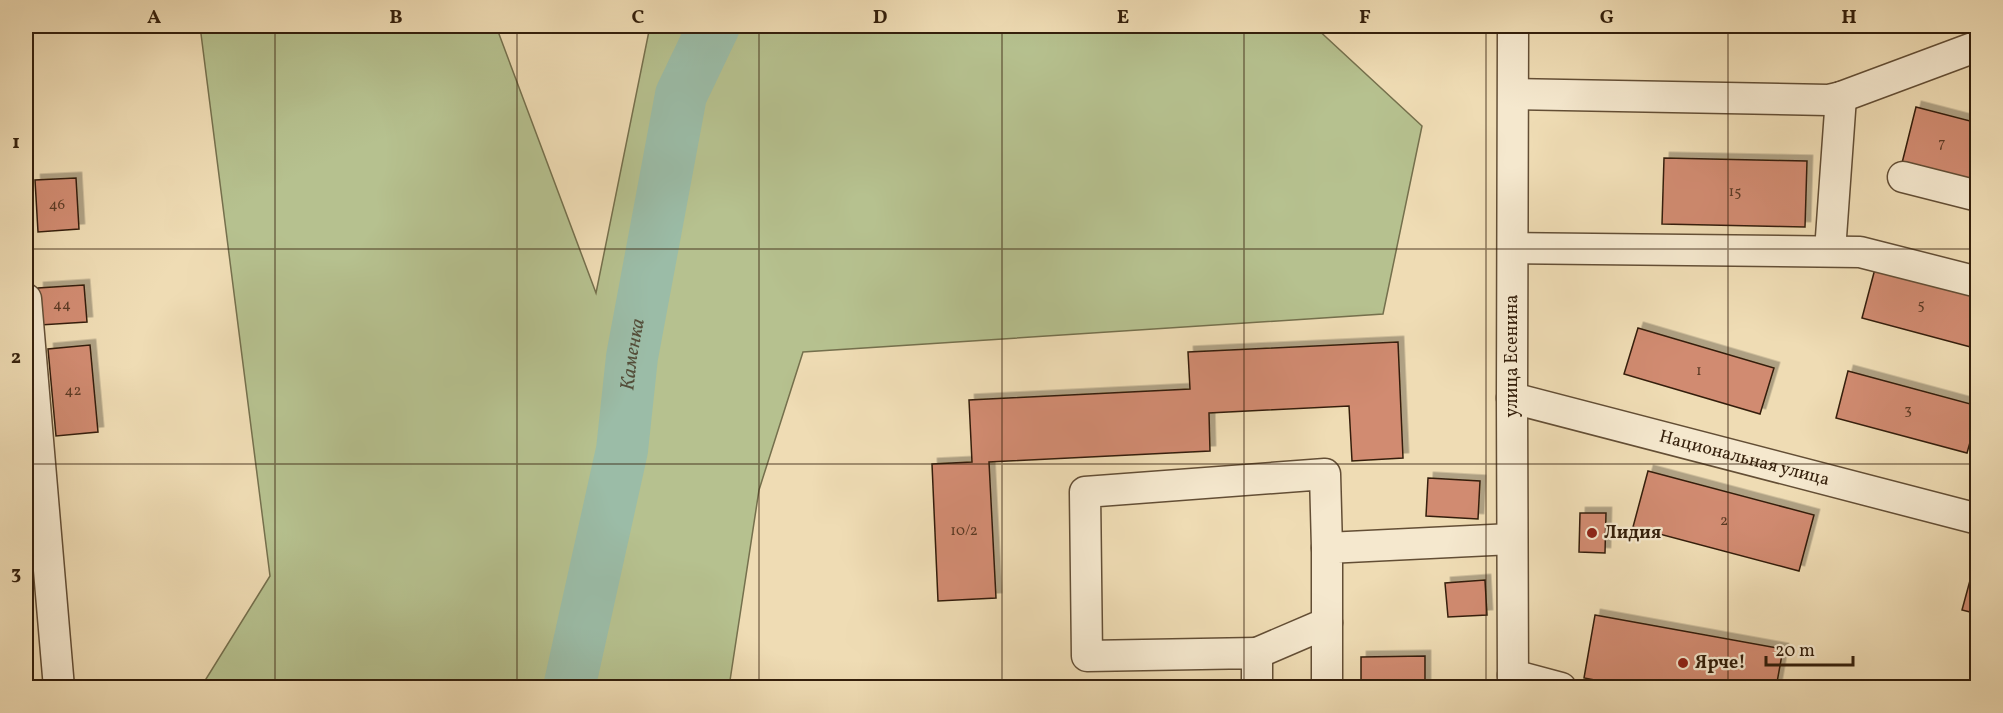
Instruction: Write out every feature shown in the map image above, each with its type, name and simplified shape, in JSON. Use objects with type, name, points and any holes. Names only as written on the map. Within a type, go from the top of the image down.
[{"type":"street","name":"улица Есенина","points":[[1513,26],[1513,681]]},
{"type":"street","points":[[1514,94],[1828,100],[1977,45]]},
{"type":"street","points":[[1830,251],[1841,97]]},
{"type":"street","points":[[1903,177],[1977,196]]},
{"type":"street","points":[[1513,248],[1860,252],[1977,282]]},
{"type":"street","points":[[26,299],[59,687]]},
{"type":"street","name":"Национальная улица","points":[[1512,398],[1977,519]]},
{"type":"street","points":[[1327,623],[1257,653],[1087,656],[1085,492],[1324,474],[1327,548],[1327,623],[1327,687]]},
{"type":"street","points":[[1327,548],[1512,539]]},
{"type":"street","points":[[1257,653],[1257,687]]},
{"type":"street","points":[[1513,681],[1561,687]]},
{"type":"green space","points":[[200,26],[496,26],[596,293],[650,26],[1314,26],[1422,126],[1383,314],[803,352],[759,490],[729,687],[201,687],[270,576]]},
{"type":"building","points":[[1916,107],[1978,123],[1978,184],[1902,163]]},
{"type":"building","points":[[1664,158],[1807,161],[1805,227],[1662,224]]},
{"type":"building","points":[[76,178],[79,229],[38,232],[35,180]]},
{"type":"building","points":[[1876,265],[1978,291],[1978,349],[1862,318]]},
{"type":"building","points":[[84,285],[87,322],[40,325],[38,288]]},
{"type":"building","points":[[1638,328],[1774,368],[1760,414],[1624,374]]},
{"type":"building","points":[[1398,342],[1403,458],[1352,461],[1349,406],[1209,413],[1210,451],[989,462],[996,598],[938,601],[932,464],[972,462],[969,400],[1190,389],[1188,352]]},
{"type":"building","points":[[90,345],[98,432],[56,436],[48,349]]},
{"type":"building","points":[[1848,371],[1978,406],[1978,414],[1967,453],[1836,418]]},
{"type":"building","points":[[1648,471],[1814,515],[1799,571],[1633,527]]},
{"type":"building","points":[[1428,478],[1480,481],[1478,519],[1426,516]]},
{"type":"building","name":"Лидия","points":[[1580,513],[1606,513],[1605,553],[1579,552]]},
{"type":"building","points":[[1975,562],[1978,562],[1978,614],[1962,610]]},
{"type":"building","points":[[1485,580],[1487,615],[1448,617],[1445,583]]},
{"type":"building","name":"Ярче!","points":[[1595,615],[1783,649],[1776,688],[1638,688],[1584,678]]},
{"type":"building","points":[[1425,656],[1425,688],[1361,688],[1361,657]]},
{"type":"waterway","name":"Каменка","points":[[569,688],[622,450],[632,357],[681,95],[714,26]]},
{"type":"place","name":"Лидия","points":[[1592,533]]},
{"type":"place","name":"Ярче!","points":[[1683,663]]}]
